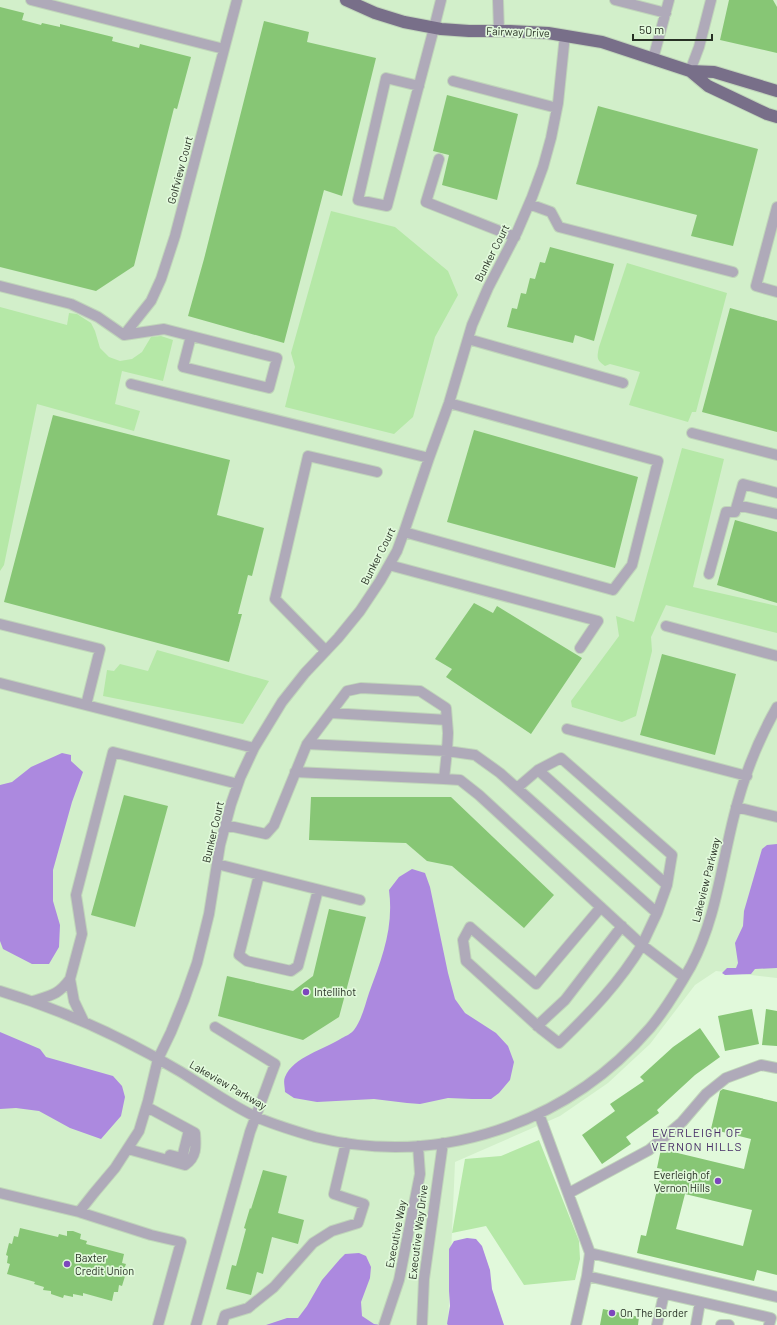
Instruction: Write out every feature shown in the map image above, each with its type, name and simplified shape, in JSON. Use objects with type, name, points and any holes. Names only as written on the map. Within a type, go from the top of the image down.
[{"type":"main road","name":"Fairway Drive","points":[[346,0],[375,13],[404,22],[434,28],[469,31],[540,32],[602,42],[690,70],[714,72],[777,91]]},
{"type":"main road","name":"Fairway Drive","points":[[690,70],[708,86],[767,114],[777,116]]},
{"type":"street","points":[[31,0],[224,49]]},
{"type":"street","name":"Golfview Court","points":[[124,336],[151,300],[161,279],[175,236],[237,0]]},
{"type":"street","points":[[418,86],[386,78],[358,200],[387,206],[441,0]]},
{"type":"street","points":[[498,0],[499,31]]},
{"type":"street","points":[[615,0],[666,13]]},
{"type":"street","points":[[653,59],[669,0]]},
{"type":"street","points":[[690,70],[699,47],[711,0]]},
{"type":"street","name":"Bunker Court","points":[[79,1212],[115,1168],[140,1131],[158,1059],[181,1007],[197,963],[209,914],[225,825],[238,784],[254,748],[282,702],[305,673],[360,611],[380,582],[404,532],[449,402],[472,325],[488,288],[515,236],[529,204],[542,167],[551,138],[557,108],[565,35]]},
{"type":"street","points":[[453,81],[557,108]]},
{"type":"street","points":[[439,158],[426,202],[515,236]]},
{"type":"street","points":[[529,204],[551,212],[559,227],[732,272]]},
{"type":"street","points":[[777,207],[756,286],[777,292]]},
{"type":"street","points":[[0,286],[71,304],[98,317],[124,336],[164,328],[277,358],[269,388],[183,367],[191,336]]},
{"type":"street","points":[[468,339],[623,382]]},
{"type":"street","points":[[131,384],[429,458]]},
{"type":"street","points":[[404,532],[613,590],[632,565],[658,461],[449,402]]},
{"type":"street","points":[[692,433],[777,456]]},
{"type":"street","points":[[326,651],[275,599],[308,456],[377,472]]},
{"type":"street","points":[[709,574],[726,512],[735,512],[743,484],[777,493]]},
{"type":"street","points":[[737,505],[777,514]]},
{"type":"street","points":[[389,565],[598,621],[580,648]]},
{"type":"street","points":[[0,624],[100,649],[86,705]]},
{"type":"street","points":[[666,626],[777,656]]},
{"type":"street","points":[[0,683],[254,748]]},
{"type":"street","points":[[225,825],[266,834],[274,825],[307,744],[347,691],[361,688],[420,691],[446,708],[448,733],[444,779]]},
{"type":"street","name":"Lakeview Parkway","points":[[0,991],[84,1022],[125,1041],[180,1072],[209,1091],[255,1116],[290,1130],[333,1141],[385,1147],[418,1146],[465,1140],[515,1124],[539,1114],[571,1096],[608,1070],[626,1053],[669,1003],[692,964],[710,922],[719,888],[736,807],[757,748],[777,708]]},
{"type":"street","points":[[331,713],[447,720]]},
{"type":"street","points":[[567,729],[746,776]]},
{"type":"street","points":[[307,744],[447,750],[475,755],[500,773],[657,913]]},
{"type":"street","points":[[33,1002],[55,994],[62,989],[70,979],[82,934],[76,894],[113,752],[238,784]]},
{"type":"street","points":[[517,788],[538,770],[561,758],[672,855],[667,885],[657,913],[642,945],[611,988],[589,1014],[559,1043],[537,1026],[466,961],[463,940],[470,926],[536,984],[601,907]]},
{"type":"street","points":[[538,770],[667,885]]},
{"type":"street","points":[[296,772],[460,780],[472,788],[642,945],[684,977]]},
{"type":"street","points":[[736,807],[777,817]]},
{"type":"street","points":[[217,864],[360,900]]},
{"type":"street","points":[[259,875],[239,955],[247,961],[291,972],[298,966],[318,890]]},
{"type":"street","points":[[537,1026],[565,1000],[622,926]]},
{"type":"street","points":[[70,979],[74,1001],[84,1022]]},
{"type":"street","points":[[196,1325],[255,1116],[275,1064],[215,1027]]},
{"type":"street","points":[[569,1193],[649,1150],[682,1122],[706,1094],[726,1078],[762,1066],[777,1068]]},
{"type":"street","points":[[128,1149],[185,1165],[192,1160],[196,1148],[195,1133],[147,1107]]},
{"type":"street","points":[[539,1114],[590,1253],[587,1276],[576,1325]]},
{"type":"street","points":[[222,1325],[225,1315],[248,1308],[274,1287],[312,1243],[332,1231],[358,1223],[364,1204],[334,1194],[346,1143]]},
{"type":"street","name":"Executive Way Drive","points":[[422,1325],[424,1279],[442,1143]]},
{"type":"street","name":"Executive Way","points":[[384,1323],[399,1280],[420,1174],[418,1146]]},
{"type":"street","points":[[0,1193],[79,1212],[151,1235],[181,1242],[158,1325]]},
{"type":"street","points":[[590,1253],[777,1297]]},
{"type":"street","points":[[587,1276],[770,1318],[769,1325]]},
{"type":"street","points":[[657,1325],[664,1294]]},
{"type":"street","points":[[696,1325],[700,1302]]},
{"type":"street","points":[[721,1325],[729,1325]]},
{"type":"shaded area","points":[[0,0],[777,0],[777,978],[716,971],[695,985],[650,1044],[608,1083],[560,1116],[455,1162],[448,1325],[0,1325]]},
{"type":"shaded area","points":[[62,753],[71,755],[71,761],[83,772],[72,802],[53,870],[53,901],[60,925],[59,947],[49,964],[32,964],[3,949],[0,941],[0,785],[12,782],[31,767]]},
{"type":"shaded area","points":[[777,844],[777,968],[755,969],[751,974],[725,975],[722,973],[727,968],[736,968],[738,963],[735,943],[743,926],[744,911],[762,849],[767,845]]},
{"type":"shaded area","points":[[412,869],[425,873],[430,887],[455,999],[465,1013],[496,1033],[508,1046],[514,1062],[510,1080],[499,1093],[491,1099],[448,1098],[420,1104],[374,1099],[317,1102],[294,1098],[285,1092],[284,1079],[289,1070],[310,1054],[350,1033],[354,1030],[359,1021],[386,943],[390,917],[389,890],[399,877]]},
{"type":"shaded area","points":[[0,1032],[40,1049],[46,1057],[113,1076],[122,1086],[125,1097],[121,1116],[101,1139],[70,1128],[39,1111],[16,1108],[0,1109]]},
{"type":"shaded area","points":[[467,1238],[476,1239],[482,1246],[490,1270],[492,1289],[504,1325],[447,1324],[450,1306],[449,1249],[454,1241]]},
{"type":"shaded area","points":[[359,1253],[366,1256],[371,1267],[370,1278],[361,1302],[362,1316],[374,1324],[381,1325],[266,1325],[287,1318],[298,1318],[307,1306],[322,1280],[340,1259],[345,1254]]},
{"type":"green space","points":[[331,211],[395,227],[448,271],[458,295],[435,337],[413,417],[394,434],[285,407],[295,367],[291,353]]},
{"type":"green space","points":[[627,263],[727,293],[696,412],[692,412],[688,422],[629,405],[640,372],[610,364],[605,366],[599,360],[599,347]]},
{"type":"green space","points":[[0,307],[67,325],[69,313],[77,314],[91,323],[100,348],[109,357],[120,361],[132,359],[142,352],[151,337],[161,336],[173,340],[163,381],[122,371],[115,404],[140,411],[134,431],[37,404],[4,565],[0,571]]},
{"type":"green space","points":[[682,448],[724,459],[693,587],[777,606],[777,633],[666,605],[651,637],[652,651],[636,716],[622,722],[572,707],[571,701],[619,636],[616,616],[634,622]]},
{"type":"green space","points":[[157,650],[269,681],[243,724],[103,696],[107,670],[114,671],[120,664],[148,671]]},
{"type":"green space","points":[[539,1140],[579,1241],[580,1259],[575,1280],[524,1285],[486,1226],[452,1233],[465,1159],[501,1156]]},
{"type":"building","points":[[729,0],[773,0],[777,7],[777,53],[720,40]]},
{"type":"building","points":[[0,7],[24,13],[22,20],[41,25],[42,23],[60,27],[60,24],[113,37],[112,41],[139,48],[140,44],[191,57],[177,109],[174,108],[134,266],[96,291],[0,267]]},
{"type":"building","points":[[264,21],[309,32],[307,42],[376,58],[342,196],[324,190],[284,343],[188,316],[204,259]]},
{"type":"building","points":[[447,95],[518,114],[497,200],[442,185],[449,155],[433,151]]},
{"type":"building","points":[[598,106],[758,149],[733,246],[691,236],[697,215],[576,184]]},
{"type":"building","points":[[550,247],[614,264],[594,341],[575,335],[573,343],[507,327],[512,308],[517,309],[521,293],[526,294],[530,278],[535,279],[540,262],[545,263]]},
{"type":"building","points":[[730,308],[777,321],[777,432],[702,412]]},
{"type":"building","points":[[53,415],[230,460],[217,515],[264,528],[252,576],[248,575],[238,614],[242,614],[229,662],[4,602]]},
{"type":"building","points":[[474,430],[638,477],[615,568],[447,522]]},
{"type":"building","points":[[735,520],[777,532],[777,603],[717,585]]},
{"type":"building","points":[[474,603],[493,613],[497,606],[582,658],[531,734],[446,677],[452,669],[435,659]]},
{"type":"building","points":[[662,654],[736,674],[715,755],[640,735]]},
{"type":"building","points":[[124,795],[168,806],[135,927],[91,915]]},
{"type":"building","points":[[311,797],[451,797],[554,895],[524,928],[452,866],[427,861],[406,843],[309,840]]},
{"type":"building","points":[[329,909],[366,917],[339,1017],[303,1040],[218,1016],[227,976],[293,991],[313,976]]},
{"type":"building","points":[[752,1009],[759,1044],[725,1051],[718,1016]]},
{"type":"building","points":[[766,1009],[777,1011],[777,1046],[762,1045]]},
{"type":"building","points":[[700,1028],[720,1057],[695,1075],[657,1110],[659,1113],[626,1137],[631,1144],[602,1164],[582,1135],[615,1111],[610,1104],[644,1081],[640,1077],[673,1047]]},
{"type":"building","name":"Everleigh of Vernon Hills","points":[[723,1089],[777,1102],[777,1275],[757,1270],[754,1281],[637,1253],[641,1235],[646,1236],[662,1169],[657,1168],[661,1149],[744,1169],[751,1139],[711,1129],[720,1091]],"holes":[[[685,1194],[752,1210],[743,1246],[676,1229]]]},
{"type":"building","points":[[263,1170],[287,1176],[278,1213],[304,1220],[298,1244],[272,1237],[263,1274],[257,1272],[251,1295],[226,1289],[232,1265],[236,1266],[246,1229],[244,1228]]},
{"type":"building","name":"Baxter Credit Union","points":[[20,1228],[58,1237],[59,1234],[67,1236],[67,1231],[73,1231],[81,1234],[80,1239],[87,1241],[86,1244],[124,1254],[122,1263],[126,1264],[123,1272],[126,1273],[122,1286],[119,1285],[118,1292],[114,1292],[112,1301],[83,1293],[83,1296],[73,1294],[73,1297],[64,1295],[63,1298],[51,1294],[51,1291],[43,1290],[44,1287],[34,1284],[35,1282],[7,1274],[10,1264],[7,1263],[8,1256],[6,1255],[9,1243],[12,1244],[14,1236],[18,1237]]},
{"type":"building","name":"On The Border","points":[[603,1309],[639,1317],[638,1325],[600,1325]]},
{"type":"place","name":"Intellihot","points":[[306,992]]},
{"type":"place","name":"Everleigh of Vernon Hills","points":[[718,1181]]},
{"type":"place","name":"Baxter Credit Union","points":[[67,1264]]},
{"type":"place","name":"On The Border","points":[[612,1313]]},
{"type":"district","name":"EVERLEIGH OF VERNON HILLS","points":[[697,1140]]}]
